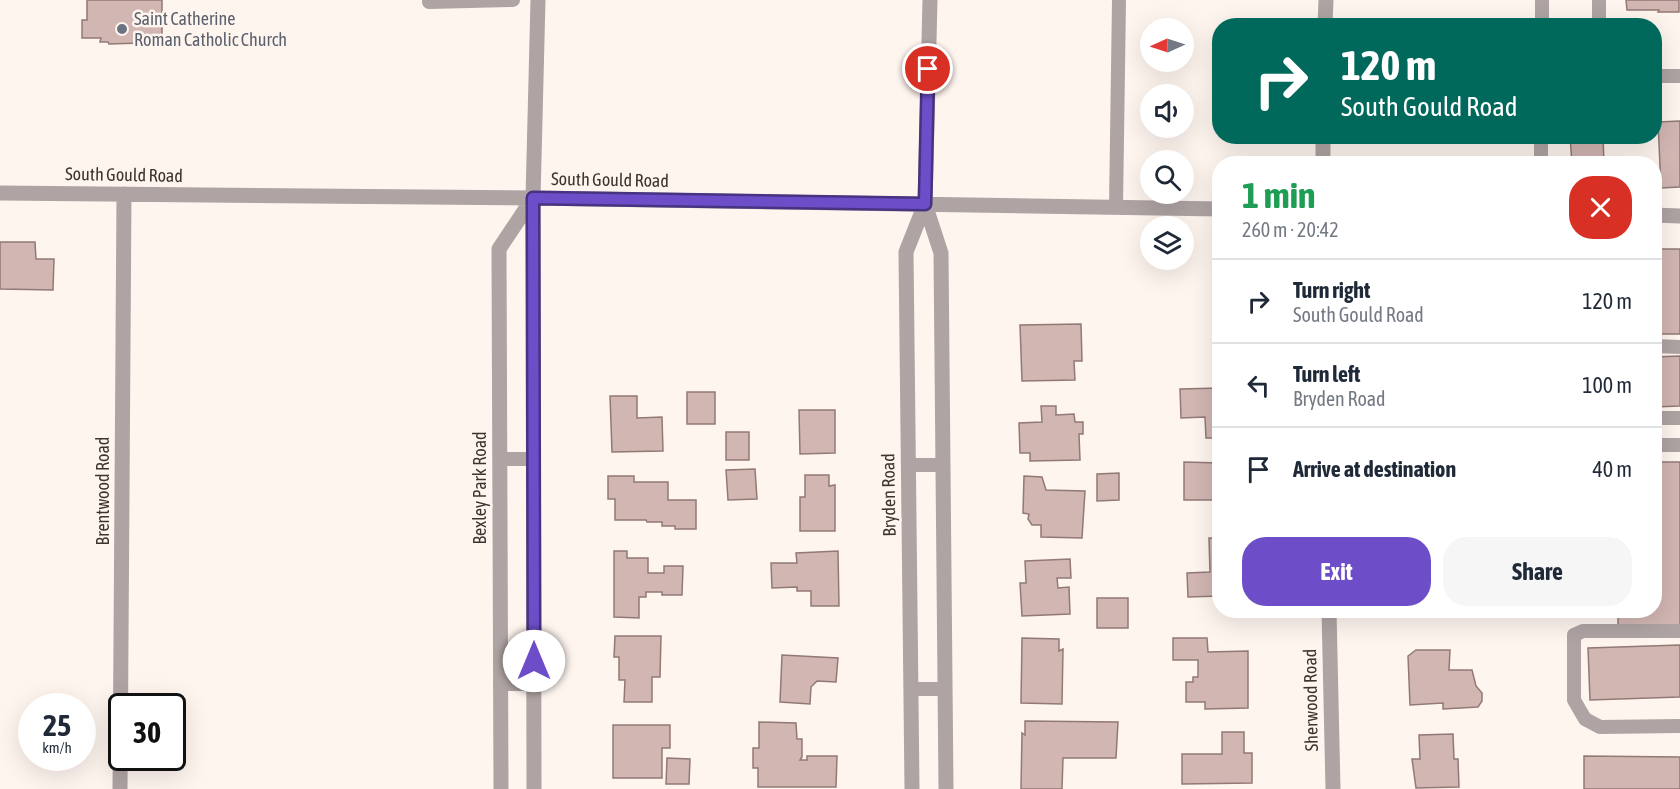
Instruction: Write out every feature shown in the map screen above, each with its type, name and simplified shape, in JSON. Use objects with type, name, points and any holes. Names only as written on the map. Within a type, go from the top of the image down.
[{"type":"street","points":[[534,789],[533,198],[538,0]]},
{"type":"street","name":"Bryden Road","points":[[930,0],[925,204],[941,253],[946,789]]},
{"type":"street","points":[[1325,18],[1326,0]]},
{"type":"street","name":"South Gould Road","points":[[0,193],[533,198],[1212,209]]},
{"type":"street","name":"Brentwood Road","points":[[120,789],[124,194]]},
{"type":"street","name":"Bexley Park Road","points":[[501,789],[499,249],[533,198]]},
{"type":"street","name":"Bryden Road","points":[[912,789],[906,252],[925,204]]},
{"type":"street","points":[[1662,215],[1680,216]]},
{"type":"street","name":"Sherwood Road","points":[[1329,618],[1333,789]]},
{"type":"lane","points":[[429,2],[513,0]]},
{"type":"lane","points":[[1116,207],[1119,0]]},
{"type":"lane","points":[[1542,0],[1542,18]]},
{"type":"lane","points":[[1599,0],[1599,18]]},
{"type":"lane","points":[[1662,76],[1680,76]]},
{"type":"lane","points":[[1662,346],[1680,347]]},
{"type":"lane","points":[[1662,418],[1680,418]]},
{"type":"lane","points":[[1662,445],[1680,445]]},
{"type":"lane","points":[[500,459],[533,459]]},
{"type":"lane","points":[[908,465],[943,465]]},
{"type":"lane","points":[[1680,631],[1583,631],[1574,635],[1574,700],[1585,719],[1600,727],[1680,726]]},
{"type":"lane","points":[[501,684],[534,684]]},
{"type":"lane","points":[[910,689],[945,689]]},
{"type":"building","name":"Saint Catherine Roman Catholic Church","points":[[87,0],[162,0],[162,39],[150,39],[149,42],[141,43],[109,44],[100,42],[101,38],[82,38],[82,20],[87,20]]},
{"type":"building","points":[[1626,0],[1679,0],[1679,12],[1627,10]]},
{"type":"building","points":[[1680,121],[1680,187],[1662,188],[1662,156],[1660,156],[1659,144],[1662,144],[1662,122]]},
{"type":"building","points":[[1571,144],[1603,144],[1604,156],[1571,156]]},
{"type":"building","points":[[0,242],[35,242],[36,259],[54,259],[53,290],[0,289]]},
{"type":"building","points":[[1662,249],[1680,249],[1680,334],[1662,334]]},
{"type":"building","points":[[1081,324],[1082,361],[1074,361],[1075,380],[1022,381],[1020,325]]},
{"type":"building","points":[[1680,356],[1680,406],[1662,407],[1662,357]]},
{"type":"building","points":[[1212,388],[1212,438],[1206,438],[1205,417],[1181,418],[1180,389]]},
{"type":"building","points":[[687,392],[715,392],[715,424],[687,424]]},
{"type":"building","points":[[610,396],[637,396],[637,418],[662,417],[663,451],[612,452]]},
{"type":"building","points":[[1041,406],[1056,406],[1056,415],[1074,414],[1075,422],[1083,422],[1083,434],[1079,434],[1080,460],[1030,461],[1030,453],[1020,453],[1019,423],[1042,422]]},
{"type":"building","points":[[799,410],[835,410],[835,453],[800,454]]},
{"type":"building","points":[[726,432],[749,432],[749,460],[726,460]]},
{"type":"building","points":[[1184,462],[1212,463],[1212,500],[1184,500]]},
{"type":"building","points":[[1662,462],[1680,462],[1680,626],[1618,627],[1618,618],[1662,618]]},
{"type":"building","points":[[755,469],[757,499],[728,500],[726,470]]},
{"type":"building","points":[[1119,473],[1119,500],[1097,501],[1097,474]]},
{"type":"building","points":[[805,475],[829,475],[829,486],[835,485],[835,531],[800,531],[800,497],[805,497]]},
{"type":"building","points":[[608,476],[634,476],[634,482],[668,482],[668,500],[696,500],[696,529],[675,529],[675,526],[662,526],[662,522],[647,522],[646,520],[615,520],[615,499],[608,499]]},
{"type":"building","points":[[1024,476],[1042,477],[1046,490],[1085,491],[1082,538],[1041,537],[1041,525],[1032,525],[1028,519],[1029,514],[1023,513]]},
{"type":"building","points":[[1209,538],[1212,538],[1212,596],[1188,597],[1187,573],[1210,572]]},
{"type":"building","points":[[614,551],[627,551],[627,558],[648,558],[648,573],[664,573],[664,566],[683,566],[682,595],[646,592],[646,597],[639,597],[639,618],[614,617]]},
{"type":"building","points":[[838,551],[839,606],[811,606],[811,591],[797,591],[797,587],[772,588],[771,563],[797,563],[796,553]]},
{"type":"building","points":[[1070,559],[1071,578],[1057,578],[1058,588],[1069,587],[1070,614],[1022,616],[1020,583],[1026,583],[1025,561]]},
{"type":"building","points":[[1097,598],[1128,598],[1128,628],[1097,628]]},
{"type":"building","points":[[615,636],[661,636],[660,677],[652,677],[652,702],[624,702],[625,680],[619,680],[619,657],[614,657]]},
{"type":"building","points":[[1022,638],[1059,639],[1059,651],[1063,649],[1062,704],[1021,703]]},
{"type":"building","points":[[1173,638],[1207,638],[1208,652],[1248,651],[1248,708],[1205,709],[1205,702],[1186,702],[1186,682],[1193,682],[1193,677],[1198,677],[1198,660],[1173,660]]},
{"type":"building","points":[[1680,645],[1680,697],[1590,700],[1588,648]]},
{"type":"building","points":[[1416,650],[1450,650],[1449,670],[1472,670],[1476,686],[1482,693],[1482,701],[1478,707],[1443,709],[1443,703],[1410,705],[1408,656]]},
{"type":"building","points":[[782,655],[838,658],[836,682],[817,681],[811,687],[810,704],[780,702]]},
{"type":"building","points":[[1025,721],[1118,722],[1116,758],[1063,758],[1062,789],[1021,789],[1022,733],[1025,735]]},
{"type":"building","points":[[759,722],[796,723],[797,739],[802,739],[800,760],[807,760],[807,756],[837,756],[836,787],[758,787],[758,768],[753,768],[753,748],[759,748]]},
{"type":"building","points":[[613,725],[670,725],[670,748],[662,748],[662,778],[613,778]]},
{"type":"building","points":[[1222,732],[1244,732],[1244,753],[1252,753],[1252,783],[1182,784],[1182,754],[1222,754]]},
{"type":"building","points":[[1453,734],[1454,759],[1458,759],[1459,787],[1416,788],[1412,759],[1420,759],[1419,735]]},
{"type":"building","points":[[1584,756],[1680,757],[1680,789],[1584,789]]},
{"type":"building","points":[[667,758],[690,759],[689,784],[666,784]]},
{"type":"place","name":"Saint Catherine Roman Catholic Church","points":[[122,29]]},
{"type":"route","points":[[534,661],[533,198],[925,204],[928,69]]}]
